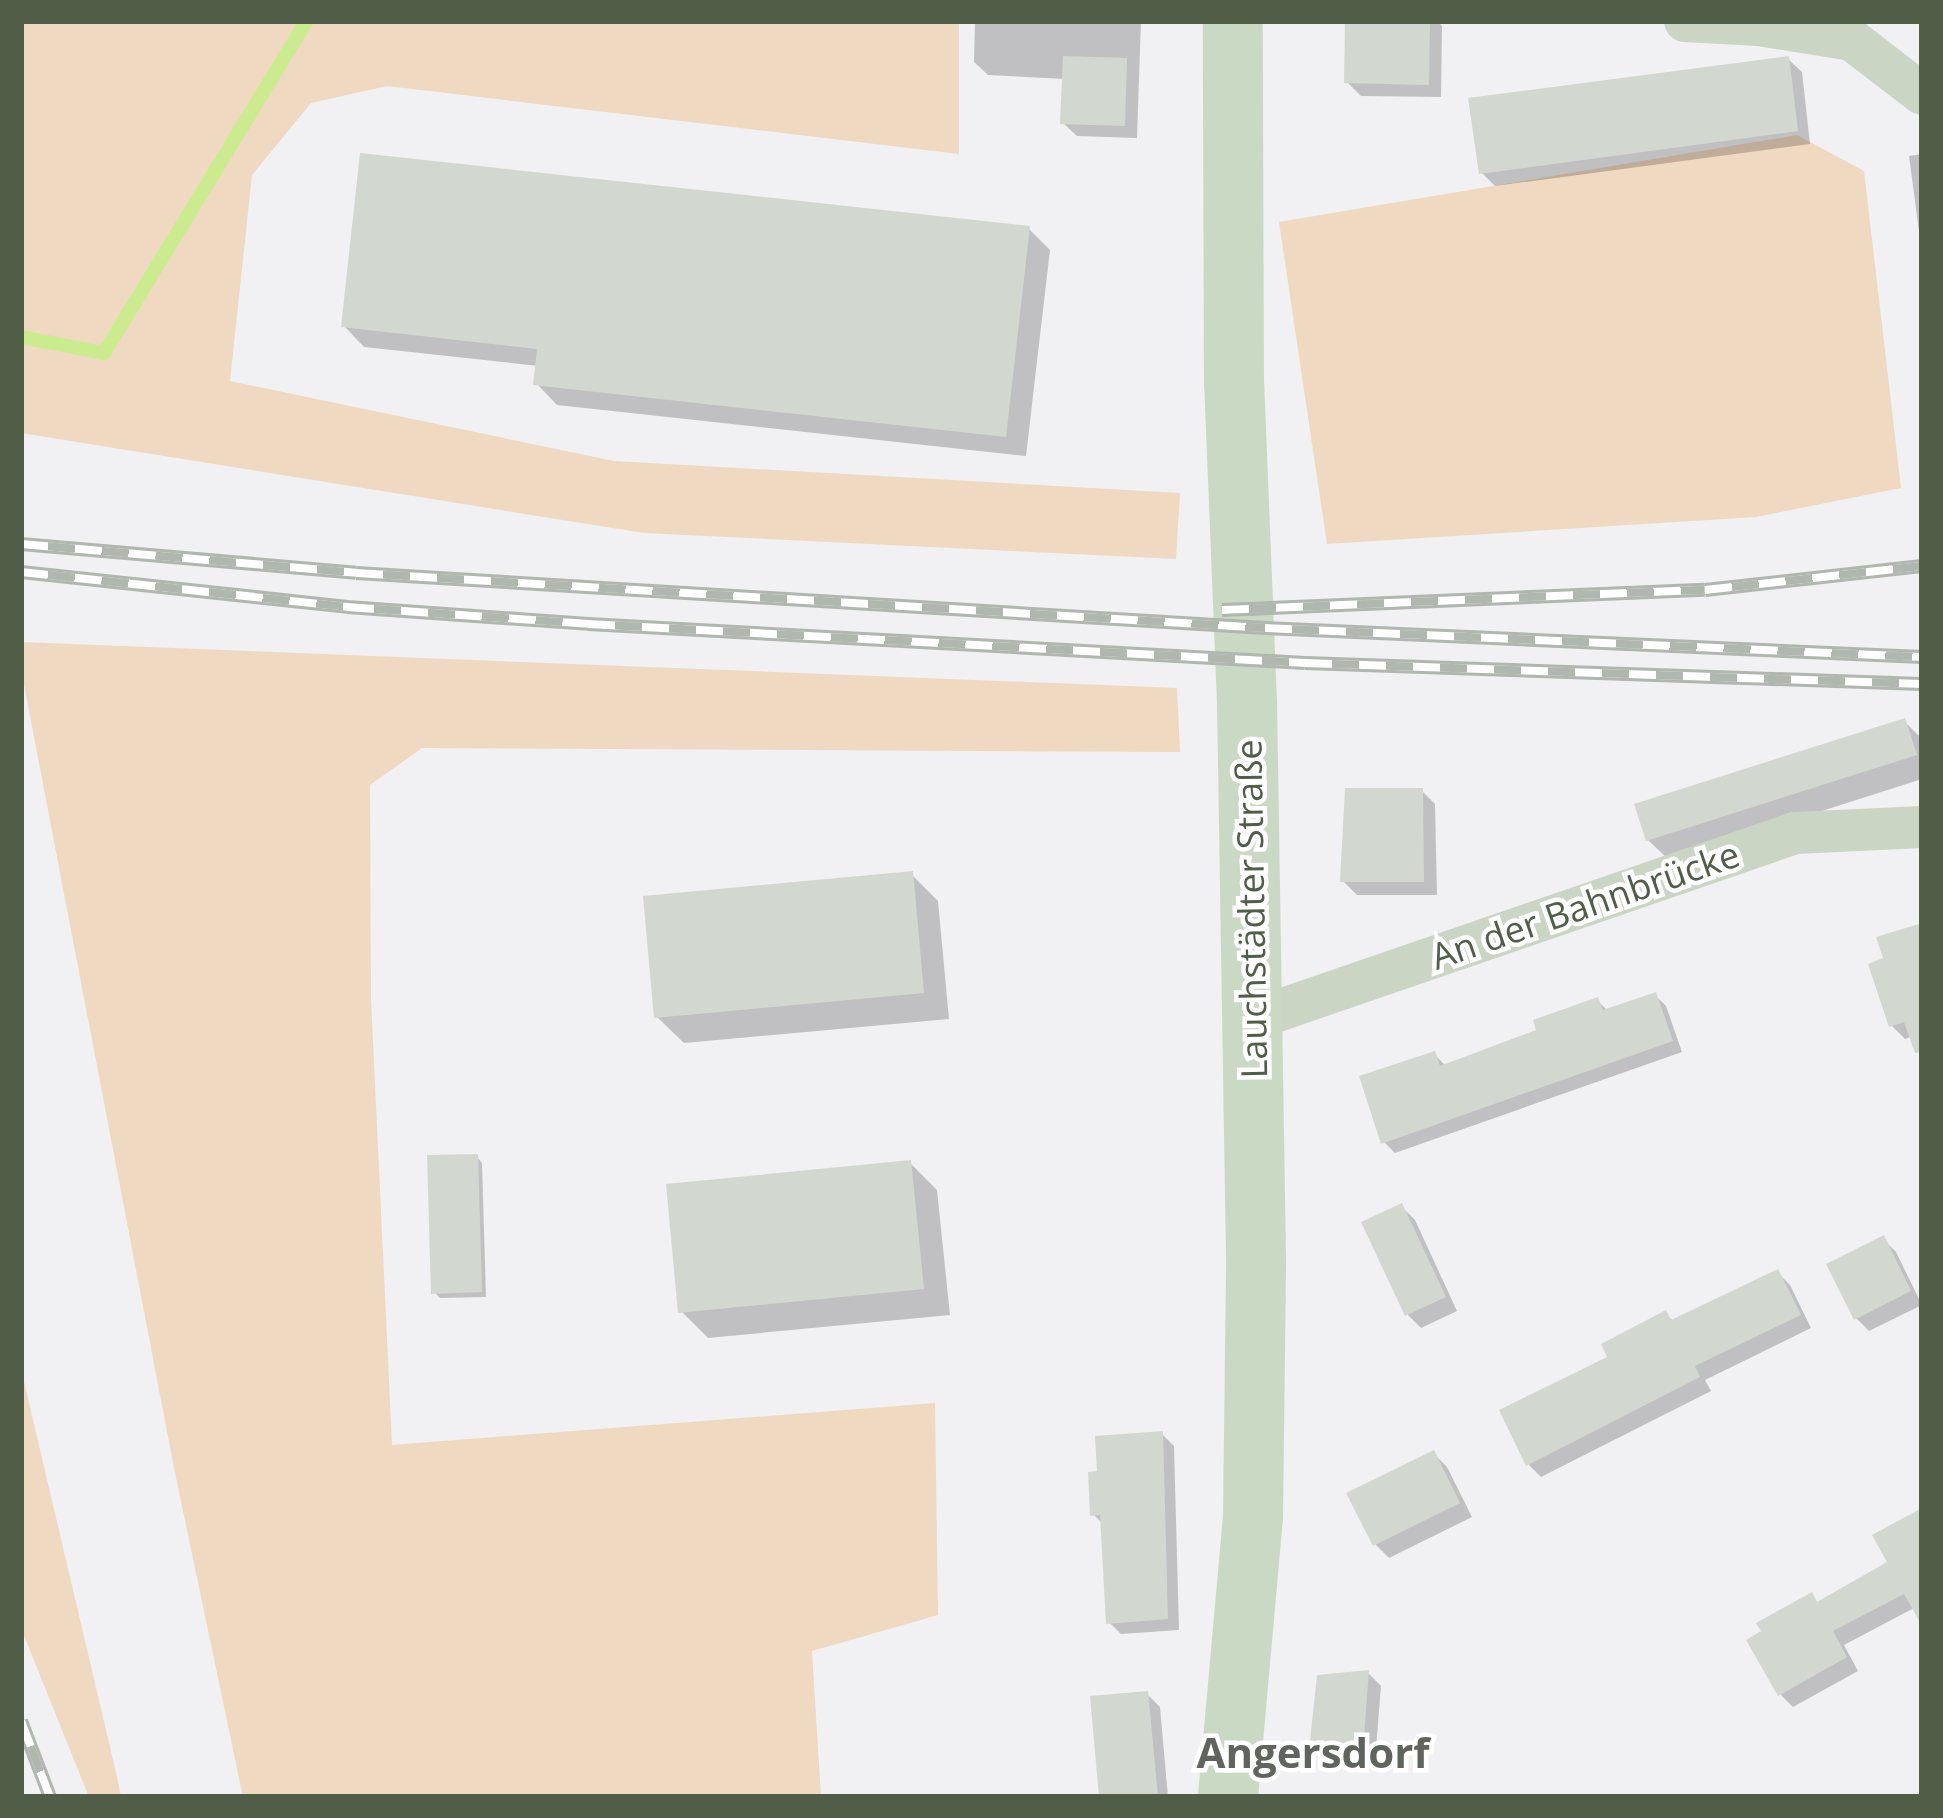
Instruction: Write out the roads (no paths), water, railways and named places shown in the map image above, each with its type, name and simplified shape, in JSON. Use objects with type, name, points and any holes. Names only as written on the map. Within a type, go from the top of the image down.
[{"type":"main road","name":"Lauchstädter Straße","points":[[1228,1797],[1253,1516],[1254,1019],[1237,513],[1233,21]]},
{"type":"street","points":[[1685,21],[1759,25],[1852,40],[1922,94]]},
{"type":"street","name":"An der Bahnbrücke","points":[[1254,1019],[1795,833],[1922,827]]},
{"type":"waterway","points":[[21,337],[104,353],[307,21]]},
{"type":"railway","points":[[21,544],[356,573],[1265,628],[1922,657]]},
{"type":"railway","points":[[1222,610],[1705,590],[1922,566]]},
{"type":"railway","points":[[21,572],[347,607],[588,624],[1305,663],[1922,684]]},
{"type":"railway","points":[[21,1721],[50,1797]]},
{"type":"district","name":"Angersdorf","points":[[1313,1752]]}]
